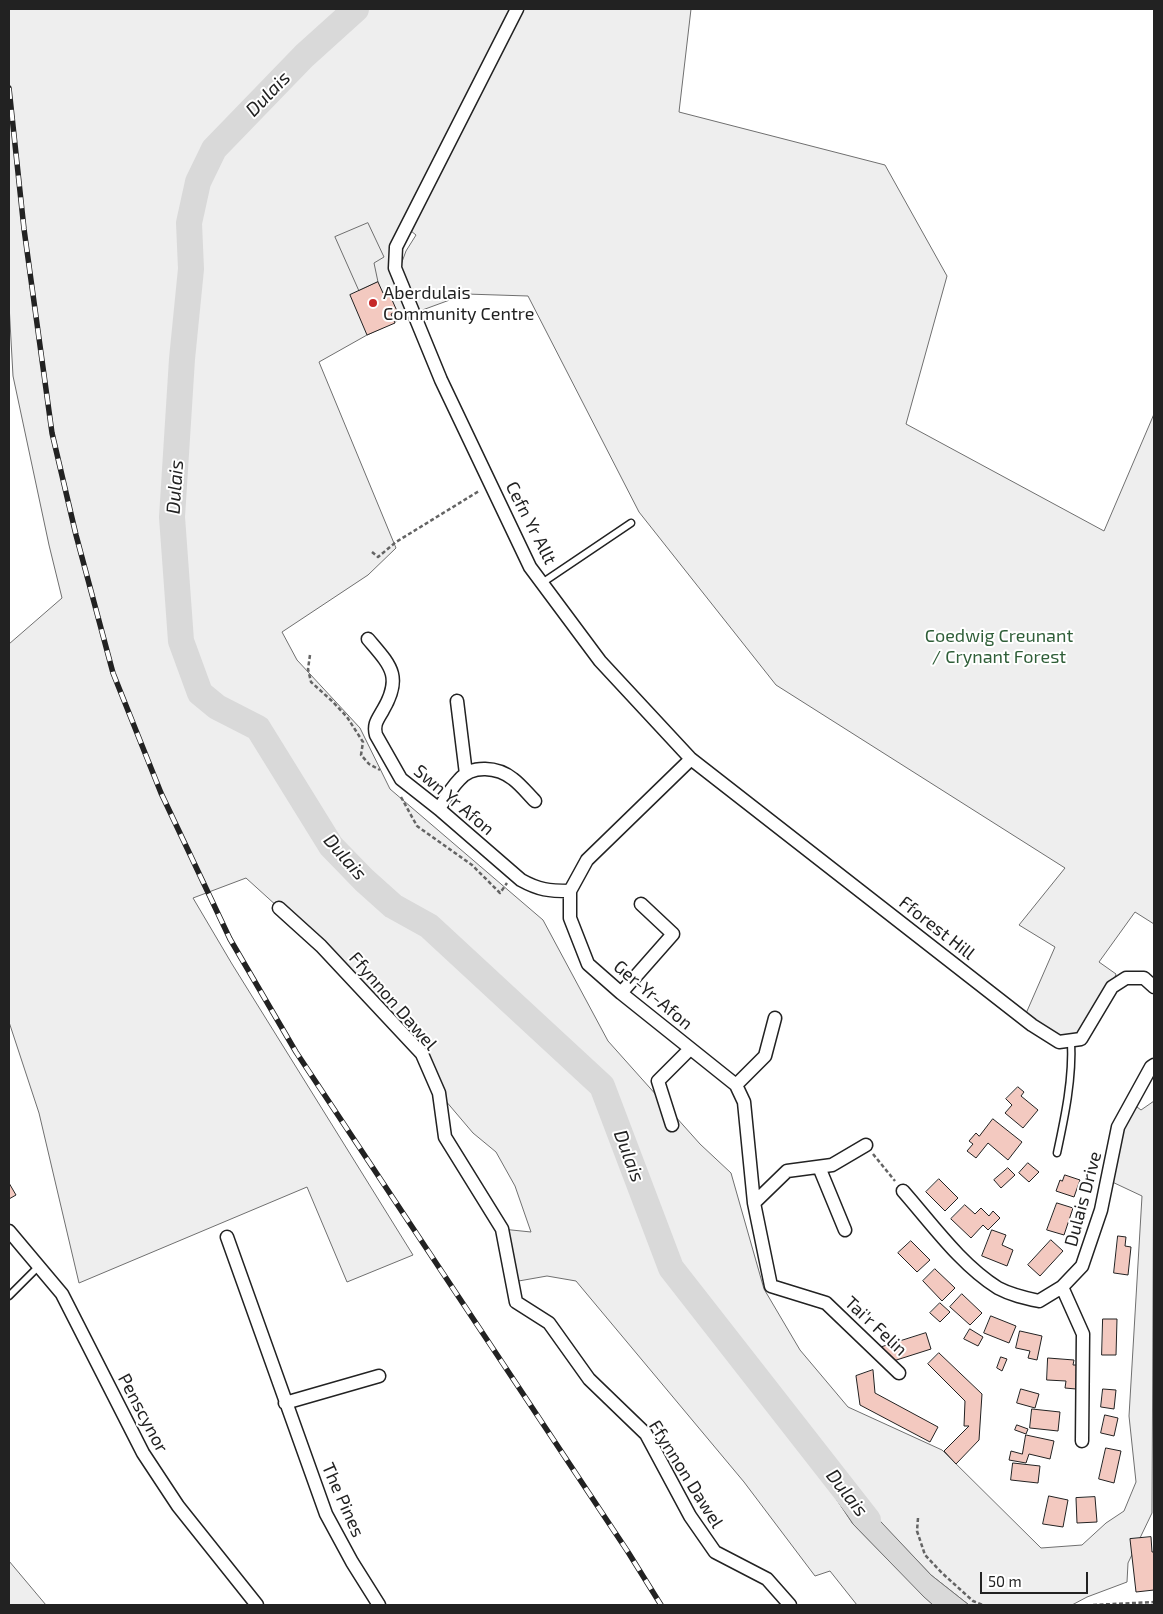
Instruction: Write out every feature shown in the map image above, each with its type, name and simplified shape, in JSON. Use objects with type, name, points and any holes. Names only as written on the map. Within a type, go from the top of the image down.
[{"type":"street","name":"Cefn Yr Allt","points":[[517,9],[396,247],[395,268],[441,380],[530,567],[600,662],[691,759]]},
{"type":"street","name":"Swn Yr Afon","points":[[368,639],[389,664],[392,674],[393,684],[390,696],[377,720],[375,729],[376,735],[401,779],[521,880],[535,888],[570,891]]},
{"type":"street","points":[[457,701],[466,774]]},
{"type":"street","name":"Ger-Yr-Afon","points":[[691,759],[587,860],[570,891],[570,918],[588,964],[621,993],[736,1085]]},
{"type":"street","name":"Fforest Hill","points":[[691,759],[1032,1025],[1059,1042],[1072,1041]]},
{"type":"street","points":[[438,809],[460,778],[473,770],[483,768],[494,770],[513,779],[535,801]]},
{"type":"street","points":[[621,993],[673,934],[641,904]]},
{"type":"street","name":"Ffynnon Dawel","points":[[279,908],[320,946],[422,1054],[439,1093],[444,1137],[502,1229],[516,1302],[549,1323],[588,1379],[646,1434],[690,1516],[715,1552],[767,1579],[790,1605]]},
{"type":"street","points":[[1072,1041],[1081,1039],[1112,987],[1126,978],[1144,978],[1154,986]]},
{"type":"street","points":[[754,1203],[744,1102],[736,1085],[765,1056],[775,1018]]},
{"type":"street","points":[[672,1125],[658,1082],[690,1049]]},
{"type":"street","name":"Dulais Drive","points":[[903,1191],[970,1267],[999,1288],[1017,1296],[1039,1301],[1062,1287],[1082,1266],[1101,1210],[1118,1127],[1154,1064]]},
{"type":"street","points":[[754,1203],[787,1171],[832,1165],[866,1145]]},
{"type":"street","points":[[819,1167],[845,1230]]},
{"type":"street","name":"Tai'r Felin","points":[[754,1203],[771,1286],[826,1303],[899,1373]]},
{"type":"street","name":"Penscynor","points":[[9,1231],[62,1294],[143,1454],[178,1506],[257,1605]]},
{"type":"street","name":"The Pines","points":[[226,1238],[326,1514],[352,1562],[379,1605]]},
{"type":"street","points":[[1062,1287],[1084,1334],[1082,1441]]},
{"type":"street","points":[[285,1403],[379,1376]]},
{"type":"lane","points":[[542,583],[631,523]]},
{"type":"lane","points":[[1057,1153],[1066,1112],[1072,1041]]},
{"type":"lane","points":[[9,1296],[38,1267]]},
{"type":"path","points":[[372,552],[378,556],[396,542],[491,484]]},
{"type":"path","points":[[866,1145],[903,1191]]},
{"type":"path","points":[[918,1518],[917,1531],[924,1555],[967,1596],[983,1605]]},
{"type":"path","points":[[1093,1605],[1154,1602]]},
{"type":"green space","name":"Coedwig Creunant / Crynant Forest","points":[[9,9],[691,9],[679,112],[885,165],[947,276],[906,424],[1104,531],[1154,414],[1154,924],[1135,912],[1099,962],[1116,974],[1112,987],[1081,1039],[1059,1042],[1024,1018],[1055,947],[1019,925],[1065,868],[776,685],[639,512],[528,296],[466,294],[417,312],[399,270],[406,251],[416,235],[401,223],[392,248],[392,270],[410,315],[367,335],[319,362],[396,548],[368,575],[282,632],[297,660],[360,728],[390,789],[543,920],[608,1041],[700,1144],[731,1173],[764,1289],[800,1350],[848,1407],[942,1450],[1041,1548],[1082,1545],[1106,1523],[1124,1511],[1136,1482],[1129,1416],[1142,1196],[1108,1180],[1118,1127],[1133,1104],[1141,1110],[1154,1101],[1152,1513],[1128,1563],[1127,1582],[1087,1597],[1072,1605],[969,1605],[931,1575],[849,1489],[837,1500],[853,1524],[933,1605],[857,1605],[830,1571],[815,1576],[744,1482],[576,1281],[547,1276],[513,1282],[502,1229],[531,1232],[515,1186],[496,1152],[473,1133],[439,1093],[422,1054],[321,946],[246,878],[193,898],[413,1255],[347,1282],[307,1187],[79,1283],[39,1113],[9,1022],[9,644],[62,598],[13,376],[9,304]]},
{"type":"green space","points":[[9,1561],[46,1605],[9,1605]]},
{"type":"shaded area","points":[[368,223],[384,257],[374,263],[378,282],[359,291],[335,237]]},
{"type":"water","points":[[850,1489],[931,1575],[969,1605],[933,1605],[924,1597],[853,1524],[837,1500]]},
{"type":"building","name":"Aberdulais Community Centre","points":[[378,282],[383,293],[388,291],[397,311],[391,314],[395,323],[367,335],[350,295]]},
{"type":"building","points":[[1018,1087],[1024,1092],[1021,1096],[1038,1110],[1023,1128],[1005,1113],[1012,1105],[1006,1099]]},
{"type":"building","points":[[993,1119],[1022,1142],[1008,1160],[988,1143],[976,1158],[967,1151],[973,1144],[969,1141],[976,1133],[979,1136]]},
{"type":"building","points":[[1028,1163],[1039,1172],[1029,1182],[1019,1173]]},
{"type":"building","points":[[1008,1168],[1015,1175],[1001,1188],[994,1180]]},
{"type":"building","points":[[1065,1175],[1080,1180],[1074,1197],[1056,1191],[1060,1180],[1062,1181]]},
{"type":"building","points":[[939,1179],[958,1198],[945,1211],[926,1192]]},
{"type":"building","points":[[9,1183],[16,1195],[9,1199]]},
{"type":"building","points":[[1057,1203],[1073,1208],[1064,1235],[1047,1230]]},
{"type":"building","points":[[965,1205],[975,1214],[981,1208],[989,1216],[993,1211],[1000,1218],[988,1230],[983,1225],[971,1238],[951,1219]]},
{"type":"building","points":[[992,1230],[1006,1235],[1002,1245],[1013,1250],[1007,1266],[982,1256]]},
{"type":"building","points":[[1118,1236],[1126,1237],[1125,1246],[1131,1247],[1128,1275],[1114,1273]]},
{"type":"building","points":[[1051,1240],[1063,1251],[1040,1276],[1028,1265]]},
{"type":"building","points":[[911,1241],[930,1260],[917,1272],[898,1253]]},
{"type":"building","points":[[935,1269],[955,1288],[942,1301],[923,1281]]},
{"type":"building","points":[[962,1294],[982,1313],[970,1325],[950,1307]]},
{"type":"building","points":[[940,1303],[950,1312],[940,1322],[930,1313]]},
{"type":"building","points":[[991,1316],[1016,1326],[1009,1343],[984,1333]]},
{"type":"building","points":[[1103,1319],[1117,1319],[1116,1355],[1102,1355]]},
{"type":"building","points":[[970,1329],[983,1337],[978,1346],[964,1339]]},
{"type":"building","points":[[1020,1331],[1042,1336],[1037,1360],[1028,1358],[1030,1351],[1016,1348]]},
{"type":"building","points":[[926,1333],[931,1349],[887,1363],[882,1347]]},
{"type":"building","points":[[939,1353],[982,1394],[979,1440],[956,1464],[944,1451],[969,1426],[964,1426],[965,1401],[928,1364]]},
{"type":"building","points":[[1001,1357],[1007,1359],[1002,1371],[997,1368]]},
{"type":"building","points":[[1048,1358],[1074,1360],[1073,1365],[1079,1365],[1076,1389],[1065,1388],[1066,1381],[1047,1380]]},
{"type":"building","points":[[873,1370],[875,1393],[938,1427],[930,1442],[860,1405],[856,1376]]},
{"type":"building","points":[[1021,1389],[1039,1394],[1035,1408],[1017,1403]]},
{"type":"building","points":[[1103,1389],[1116,1390],[1114,1409],[1101,1407]]},
{"type":"building","points":[[1032,1409],[1060,1412],[1058,1431],[1030,1428]]},
{"type":"building","points":[[1105,1415],[1118,1418],[1114,1436],[1101,1433]]},
{"type":"building","points":[[1017,1425],[1028,1429],[1026,1434],[1015,1430]]},
{"type":"building","points":[[1026,1435],[1054,1441],[1050,1459],[1029,1454],[1026,1463],[1009,1460],[1011,1451],[1022,1454]]},
{"type":"building","points":[[1106,1448],[1121,1451],[1114,1483],[1099,1479]]},
{"type":"building","points":[[1013,1463],[1040,1466],[1038,1483],[1011,1480]]},
{"type":"building","points":[[1049,1496],[1068,1500],[1063,1527],[1043,1524]]},
{"type":"building","points":[[1095,1497],[1097,1522],[1077,1523],[1076,1498]]},
{"type":"building","points":[[1151,1537],[1152,1552],[1154,1552],[1154,1590],[1136,1592],[1130,1539]]},
{"type":"waterway","name":"Dulais","points":[[356,9],[304,56],[214,149],[198,182],[189,223],[191,269],[182,359],[172,517],[181,641],[200,693],[217,707],[258,728],[331,846],[393,906],[429,926],[602,1086],[671,1268],[868,1520]]},
{"type":"railway","points":[[9,88],[24,229],[52,433],[76,535],[113,673],[161,793],[230,939],[296,1052],[628,1552],[661,1605]]},
{"type":"place","name":"Aberdulais Community Centre","points":[[373,303]]}]
